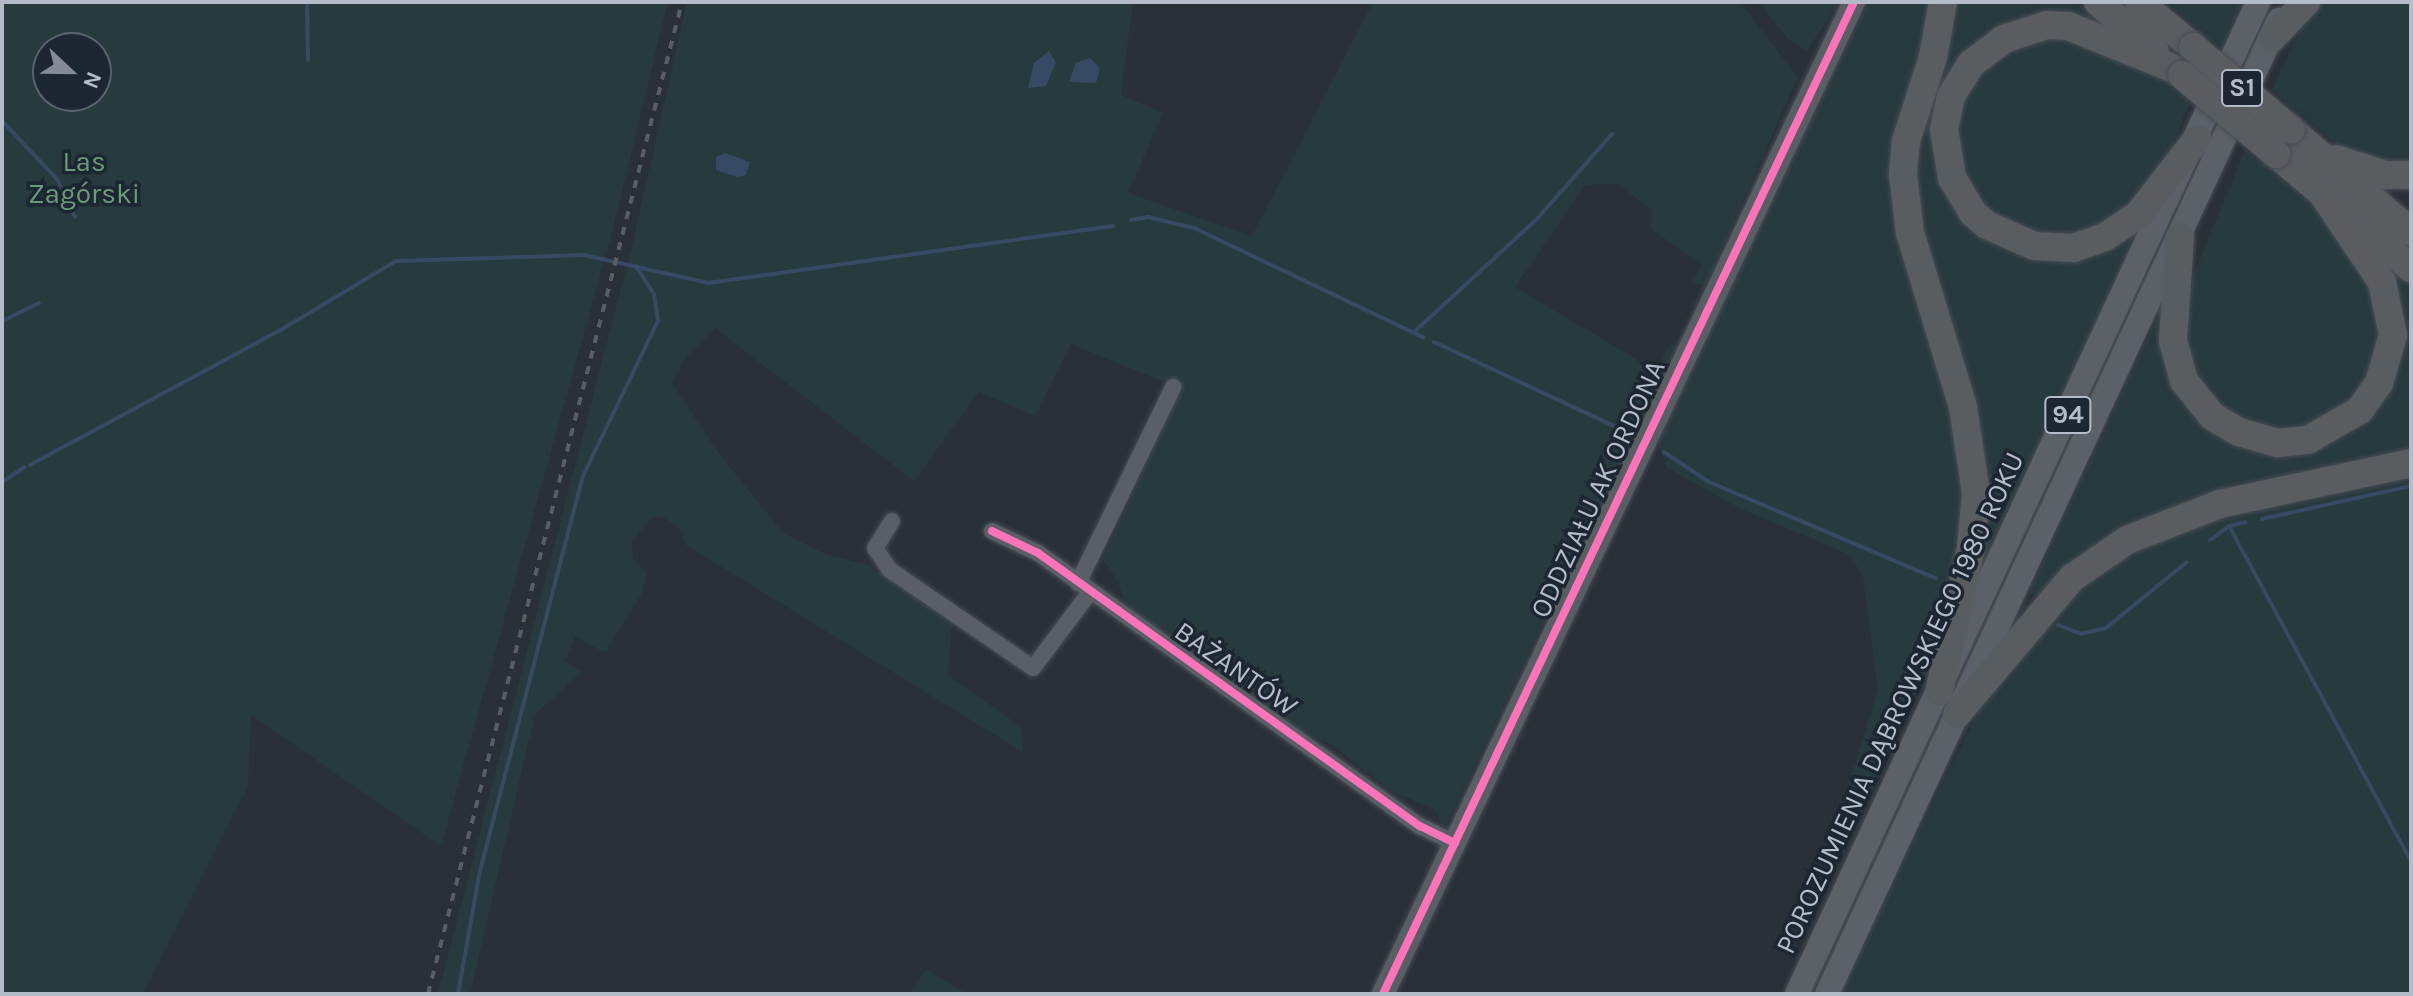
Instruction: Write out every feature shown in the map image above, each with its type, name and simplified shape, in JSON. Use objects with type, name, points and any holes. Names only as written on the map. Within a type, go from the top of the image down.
[{"type":"highway","points":[[1939,692],[1971,548],[1976,493],[1963,407],[1910,233],[1903,174],[1906,141],[1933,57],[1943,2]]},
{"type":"highway","name":"S1","points":[[2098,2],[2180,72],[2283,142],[2316,151],[2411,232]]},
{"type":"highway","name":"S1","points":[[2139,2],[2193,47],[2283,142],[2322,193],[2411,268]]},
{"type":"highway","points":[[2272,38],[2306,2]]},
{"type":"highway","points":[[2180,72],[2068,26],[2047,25],[2014,34],[1971,64],[1951,96],[1944,129],[1950,170],[1960,196],[1987,225],[2019,242],[2073,248],[2105,237],[2139,214],[2197,139]]},
{"type":"highway","points":[[2316,151],[2385,175],[2411,175]]},
{"type":"highway","points":[[2180,237],[2173,341],[2184,381],[2212,416],[2239,432],[2278,443],[2308,440],[2346,422],[2365,403],[2386,367],[2393,335],[2382,282],[2322,193]]},
{"type":"highway","points":[[1957,714],[2057,594],[2090,562],[2127,540],[2220,504],[2411,463]]},
{"type":"main road","name":"POROZUMIENIA DĄBROWSKIEGO 1980 ROKU","points":[[1797,994],[2197,139],[2258,2]]},
{"type":"main road","name":"POROZUMIENIA DĄBROWSKIEGO 1980 ROKU","points":[[1827,994],[2287,2]]},
{"type":"street","name":"ODDZIAŁU AK ORDONA","points":[[1383,994],[1854,2]]},
{"type":"street","points":[[892,521],[875,548],[890,570],[1033,668],[1084,587],[1173,387]]},
{"type":"street","name":"BAŻANTÓW","points":[[992,531],[1038,553],[1420,826],[1455,843]]},
{"type":"green space","name":"Las Zagórski","points":[[2,2],[668,2],[610,240],[441,846],[251,715],[248,786],[143,994],[2,994]]},
{"type":"green space","points":[[687,2],[1133,2],[1121,95],[1163,113],[1128,193],[1252,236],[1373,2],[1740,2],[1798,77],[1705,286],[1692,282],[1702,265],[1651,229],[1652,210],[1618,184],[1585,185],[1515,287],[1656,371],[1670,344],[1676,346],[1667,363],[1649,378],[1634,434],[1443,831],[1437,810],[1391,791],[1331,744],[1292,729],[1127,612],[1118,581],[1103,559],[1181,389],[1071,344],[1035,416],[979,392],[914,481],[715,328],[686,357],[672,383],[717,451],[783,533],[827,555],[867,564],[952,621],[948,675],[1021,727],[1023,752],[686,545],[681,529],[663,517],[651,518],[631,543],[634,559],[647,573],[643,591],[605,653],[575,636],[565,661],[582,672],[535,714],[470,994],[438,994],[633,242]]},
{"type":"green space","points":[[1758,2],[1839,2],[1807,51],[1788,39]]},
{"type":"green space","points":[[1868,2],[1933,2],[1901,131],[1968,490],[1938,644],[1843,857],[1842,806],[1878,689],[1863,577],[1850,555],[1741,509],[1667,468],[1656,438]]},
{"type":"green space","points":[[1952,2],[2077,2],[2111,30],[2064,17],[1959,63],[1948,195],[2069,261],[2104,252],[2151,216],[1978,579],[1986,524],[1919,237],[1914,165]]},
{"type":"green space","points":[[2166,2],[2244,2],[2222,49]]},
{"type":"green space","points":[[2321,2],[2411,2],[2411,165],[2379,164],[2343,150],[2272,90],[2305,19]]},
{"type":"green space","points":[[2065,34],[2150,69],[2190,102],[2162,171],[2140,200],[2084,237],[2008,229],[1967,196],[1954,111],[1994,56]]},
{"type":"green space","points":[[2245,150],[2328,218],[2385,310],[2364,393],[2307,432],[2243,425],[2192,379],[2181,305]]},
{"type":"green space","points":[[2371,247],[2411,282],[2411,453],[2237,489],[2040,596],[2029,593],[2164,304],[2177,392],[2309,450],[2332,445],[2361,425],[2388,388]]},
{"type":"green space","points":[[2411,472],[2411,994],[1839,994],[1974,720],[2053,611],[2112,561],[2211,516]]},
{"type":"green space","points":[[926,969],[967,994],[910,994]]},
{"type":"water","points":[[1049,51],[1056,62],[1046,86],[1028,88],[1034,63]]},
{"type":"water","points":[[1090,58],[1100,68],[1096,83],[1069,82],[1076,63]]},
{"type":"water","points":[[725,153],[750,162],[746,175],[737,177],[716,170],[716,157]]},
{"type":"waterway","points":[[307,2],[308,60]]},
{"type":"waterway","points":[[2,121],[57,179],[75,217]]},
{"type":"waterway","points":[[1414,332],[1536,220],[1612,134]]},
{"type":"waterway","points":[[1131,220],[1148,217],[1194,228],[1423,337]]},
{"type":"waterway","points":[[30,465],[279,331],[396,261],[584,255],[708,283],[1113,226]]},
{"type":"waterway","points":[[458,994],[480,871],[583,476],[658,321],[654,294],[636,266]]},
{"type":"waterway","points":[[2,321],[39,303]]},
{"type":"waterway","points":[[1434,342],[1629,433]]},
{"type":"waterway","points":[[1664,452],[1709,482],[1935,578]]},
{"type":"waterway","points":[[2,482],[25,467]]},
{"type":"waterway","points":[[2262,519],[2411,486]]},
{"type":"waterway","points":[[2229,526],[2246,522]]},
{"type":"waterway","points":[[2210,540],[2229,526],[2411,861]]},
{"type":"waterway","points":[[2058,625],[2081,634],[2106,628],[2187,562]]},
{"type":"railway","points":[[428,994],[682,2]]},
{"type":"cycle path","points":[[1383,994],[1854,2]]},
{"type":"cycle path","points":[[992,531],[1038,553],[1420,826],[1455,843]]}]
